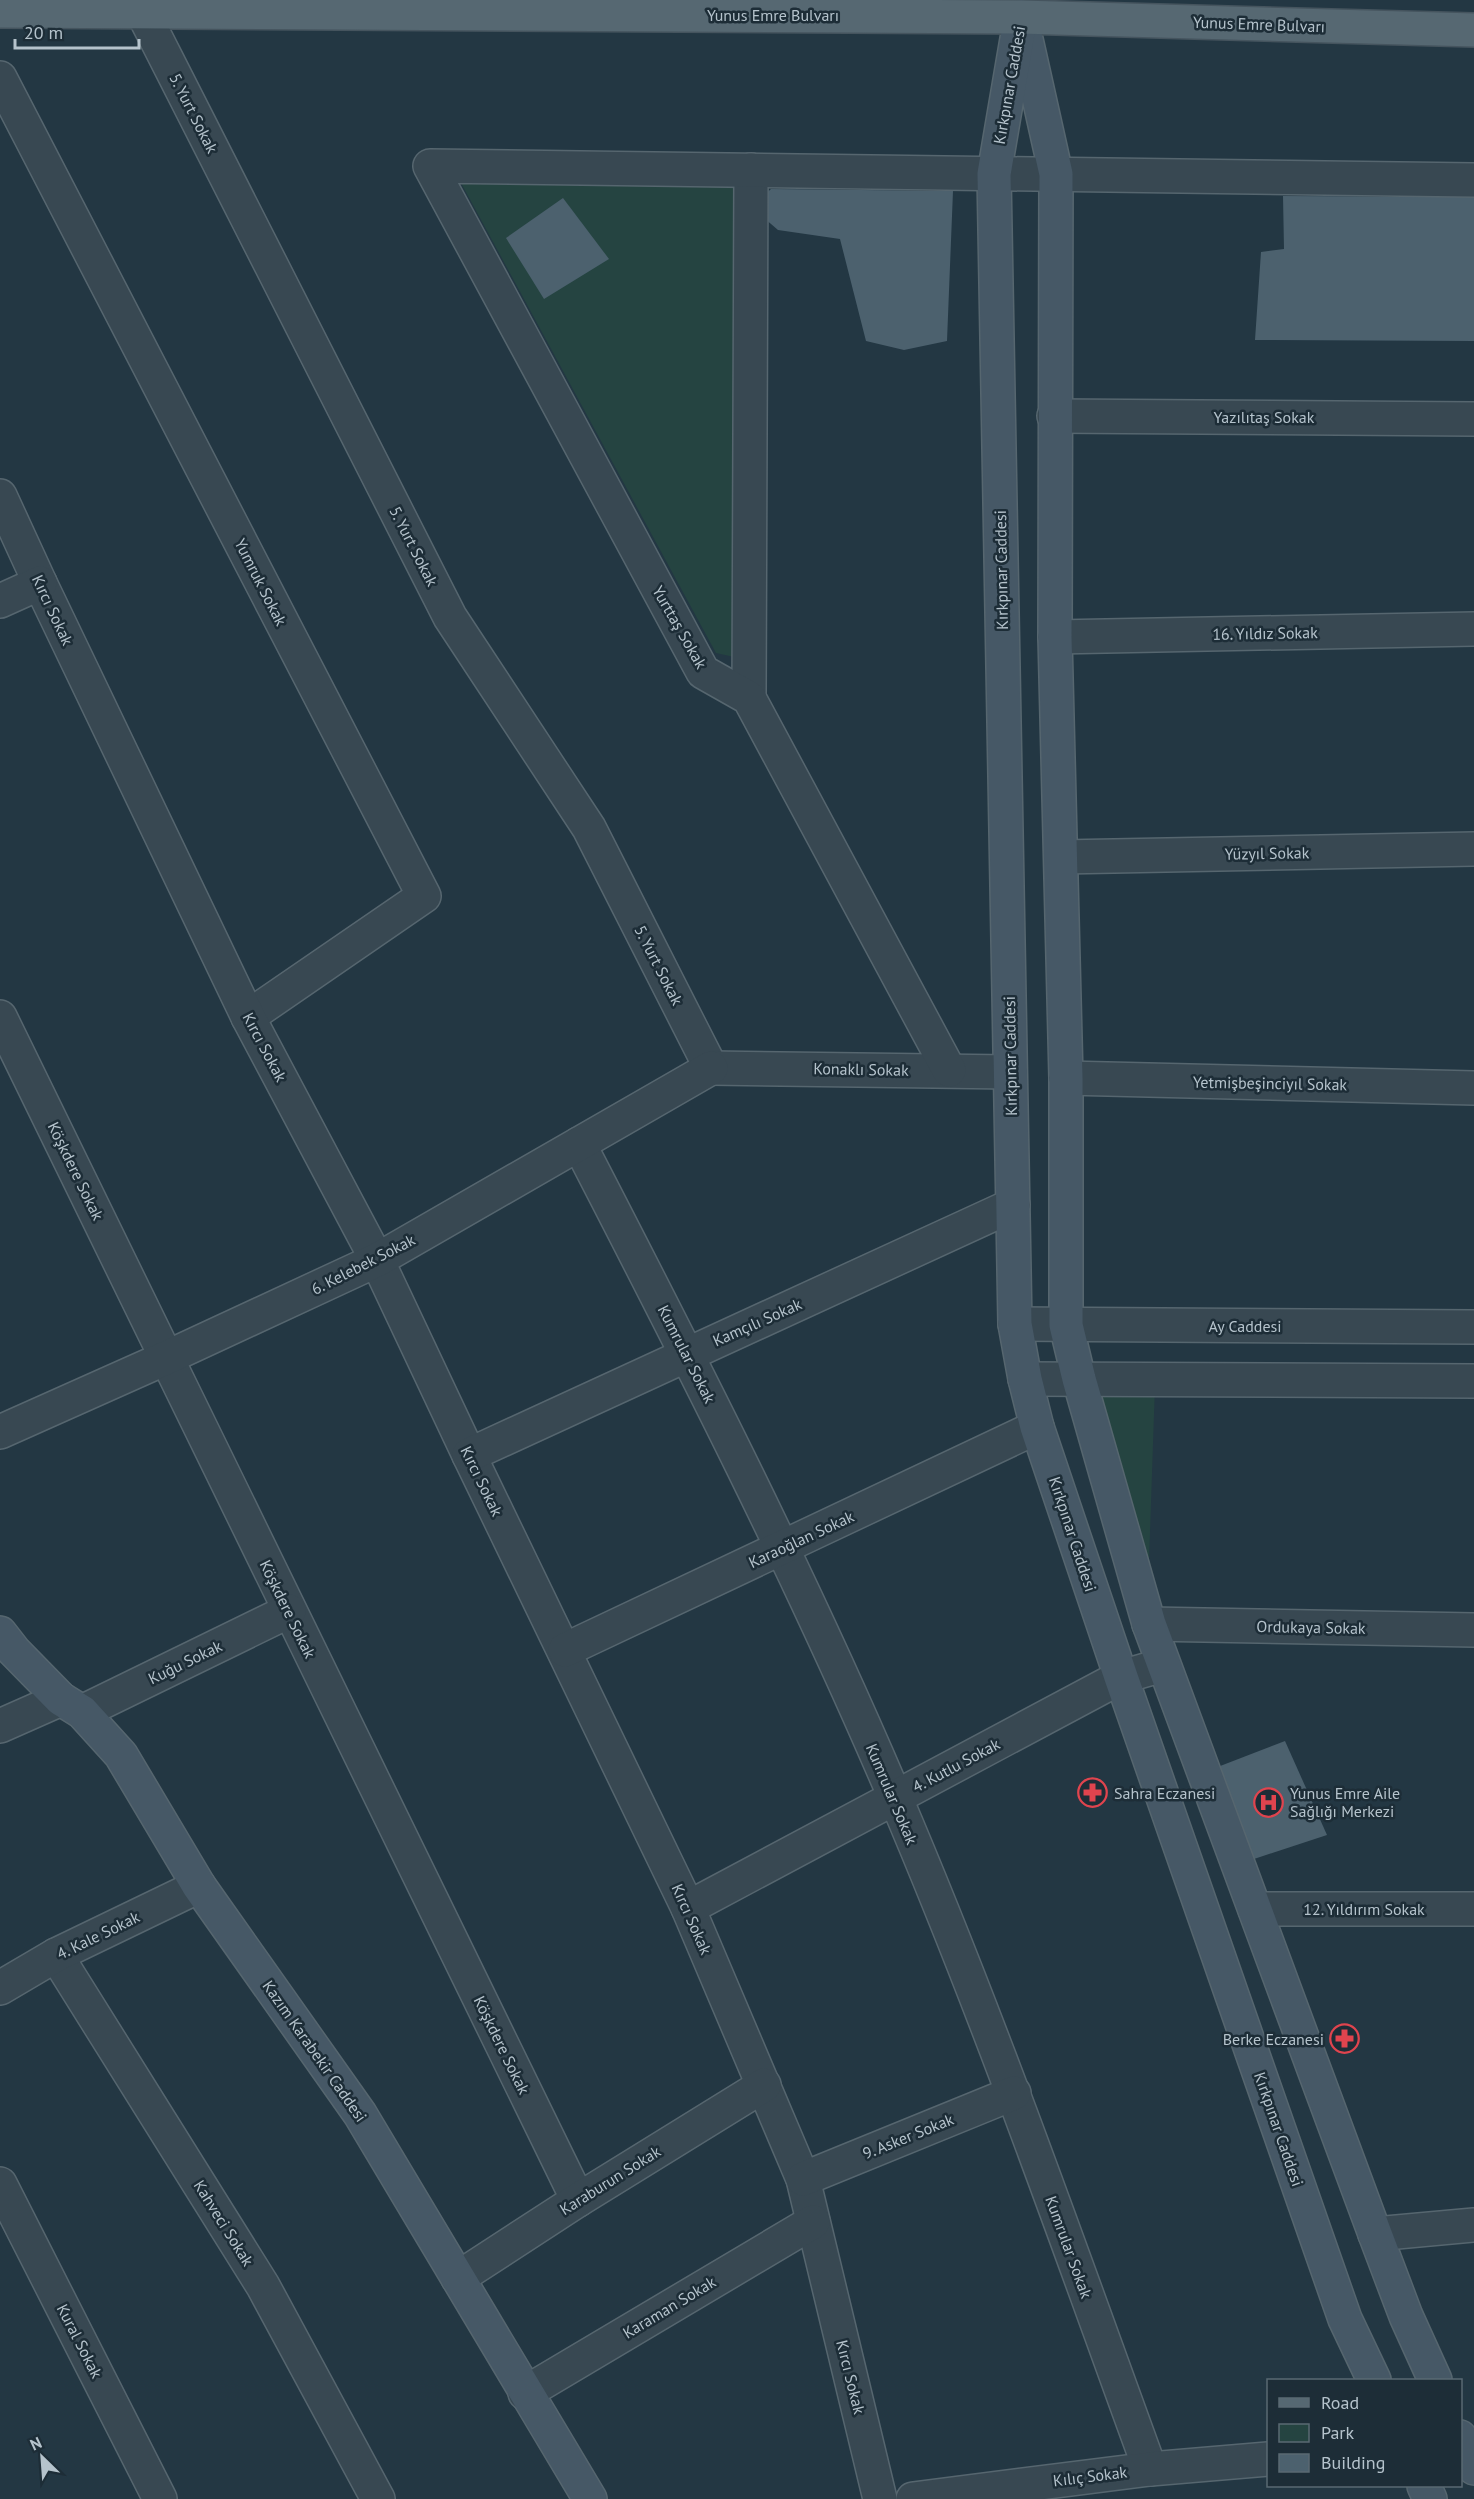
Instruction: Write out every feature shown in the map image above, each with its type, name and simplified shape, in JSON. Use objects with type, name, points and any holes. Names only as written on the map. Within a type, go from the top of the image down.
[{"type":"main road","name":"Yunus Emre Bulvarı","points":[[0,11],[1022,8],[1474,30]]},
{"type":"main road","name":"Kırkpınar Caddesi","points":[[1022,8],[994,174],[1015,1324],[1037,1427],[1121,1677],[1341,2308],[1374,2379]]},
{"type":"main road","name":"Kırkpınar Caddesi","points":[[1022,8],[1056,174],[1055,637],[1066,1078],[1066,1325],[1079,1379],[1149,1624],[1163,1665],[1406,2316],[1435,2379]]},
{"type":"main road","name":"Kazım Karabekir Caddesi","points":[[0,1633],[14,1652],[121,1755],[199,1886],[360,2114],[590,2499]]},
{"type":"street","name":"5. Yurt Sokak","points":[[142,11],[450,617],[589,828],[711,1068]]},
{"type":"street","name":"Yumruk Sokak","points":[[0,78],[424,896],[248,1017]]},
{"type":"street","name":"Yurttaş Sokak","points":[[749,698],[703,672],[430,166],[751,170]]},
{"type":"street","points":[[949,1070],[749,698],[751,170],[1474,180]]},
{"type":"street","name":"Yazılıtaş Sokak","points":[[1054,416],[1474,419]]},
{"type":"street","name":"Kırcı Sokak","points":[[0,496],[248,1017],[378,1260],[469,1455],[688,1908],[803,2180],[880,2499]]},
{"type":"street","points":[[0,601],[40,583]]},
{"type":"street","name":"16. Yıldız Sokak","points":[[1055,637],[1474,629]]},
{"type":"street","name":"Yüzyıl Sokak","points":[[1061,857],[1474,849]]},
{"type":"street","name":"Köşkdere Sokak","points":[[4,1034],[168,1358],[289,1611],[578,2200]]},
{"type":"street","name":"Konaklı Sokak","points":[[711,1068],[1010,1072]]},
{"type":"street","name":"6. Kelebek Sokak","points":[[0,1432],[168,1358],[378,1260],[711,1068]]},
{"type":"street","name":"Yetmişbeşinciyıl Sokak","points":[[1066,1078],[1474,1088]]},
{"type":"street","name":"Kumrular Sokak","points":[[579,1144],[783,1548],[895,1798],[1014,2093],[1150,2469]]},
{"type":"street","name":"Kamçılı Sokak","points":[[469,1455],[1013,1205]]},
{"type":"street","name":"Ay Caddesi","points":[[1015,1324],[1474,1327]]},
{"type":"street","points":[[1025,1379],[1474,1381]]},
{"type":"street","name":"Karaoğlan Sokak","points":[[565,1650],[1037,1427]]},
{"type":"street","name":"Kuğu Sokak","points":[[0,1726],[71,1706],[289,1611]]},
{"type":"street","name":"Ordukaya Sokak","points":[[1149,1624],[1474,1630]]},
{"type":"street","name":"4. Kutlu Sokak","points":[[688,1908],[1121,1677],[1163,1665]]},
{"type":"street","name":"4. Kale Sokak","points":[[0,1988],[56,1954],[199,1886]]},
{"type":"street","name":"12. Yıldırım Sokak","points":[[1254,1909],[1474,1909]]},
{"type":"street","name":"Kahveci Sokak","points":[[56,1954],[263,2286],[378,2499]]},
{"type":"street","name":"Karaburun Sokak","points":[[458,2278],[578,2200],[764,2085]]},
{"type":"street","name":"9. Asker Sokak","points":[[803,2180],[1014,2093]]},
{"type":"street","name":"Kural Sokak","points":[[0,2184],[149,2495]]},
{"type":"street","name":"Karaman Sokak","points":[[525,2392],[813,2222]]},
{"type":"street","points":[[1375,2234],[1474,2225]]},
{"type":"street","name":"Kılıç Sokak","points":[[912,2499],[1150,2469],[1267,2459]]},
{"type":"green space","points":[[460,181],[736,186],[734,657],[716,653]]},
{"type":"green space","points":[[1084,1383],[1155,1385],[1149,1562],[1140,1564]]},
{"type":"building","points":[[771,189],[953,191],[947,341],[904,350],[866,341],[840,239],[778,230],[751,207]]},
{"type":"building","points":[[1283,196],[1474,197],[1474,341],[1255,340],[1261,252],[1284,249]]},
{"type":"building","points":[[563,198],[609,259],[544,299],[506,238]]},
{"type":"building","name":"Yunus Emre Aile Sağlığı Merkezi","points":[[1285,1741],[1327,1835],[1248,1861],[1215,1768]]},
{"type":"place","name":"Sahra Eczanesi","points":[[1093,1793]]},
{"type":"place","name":"Yunus Emre Aile Sağlığı Merkezi","points":[[1269,1802]]},
{"type":"place","name":"Berke Eczanesi","points":[[1345,2039]]}]
